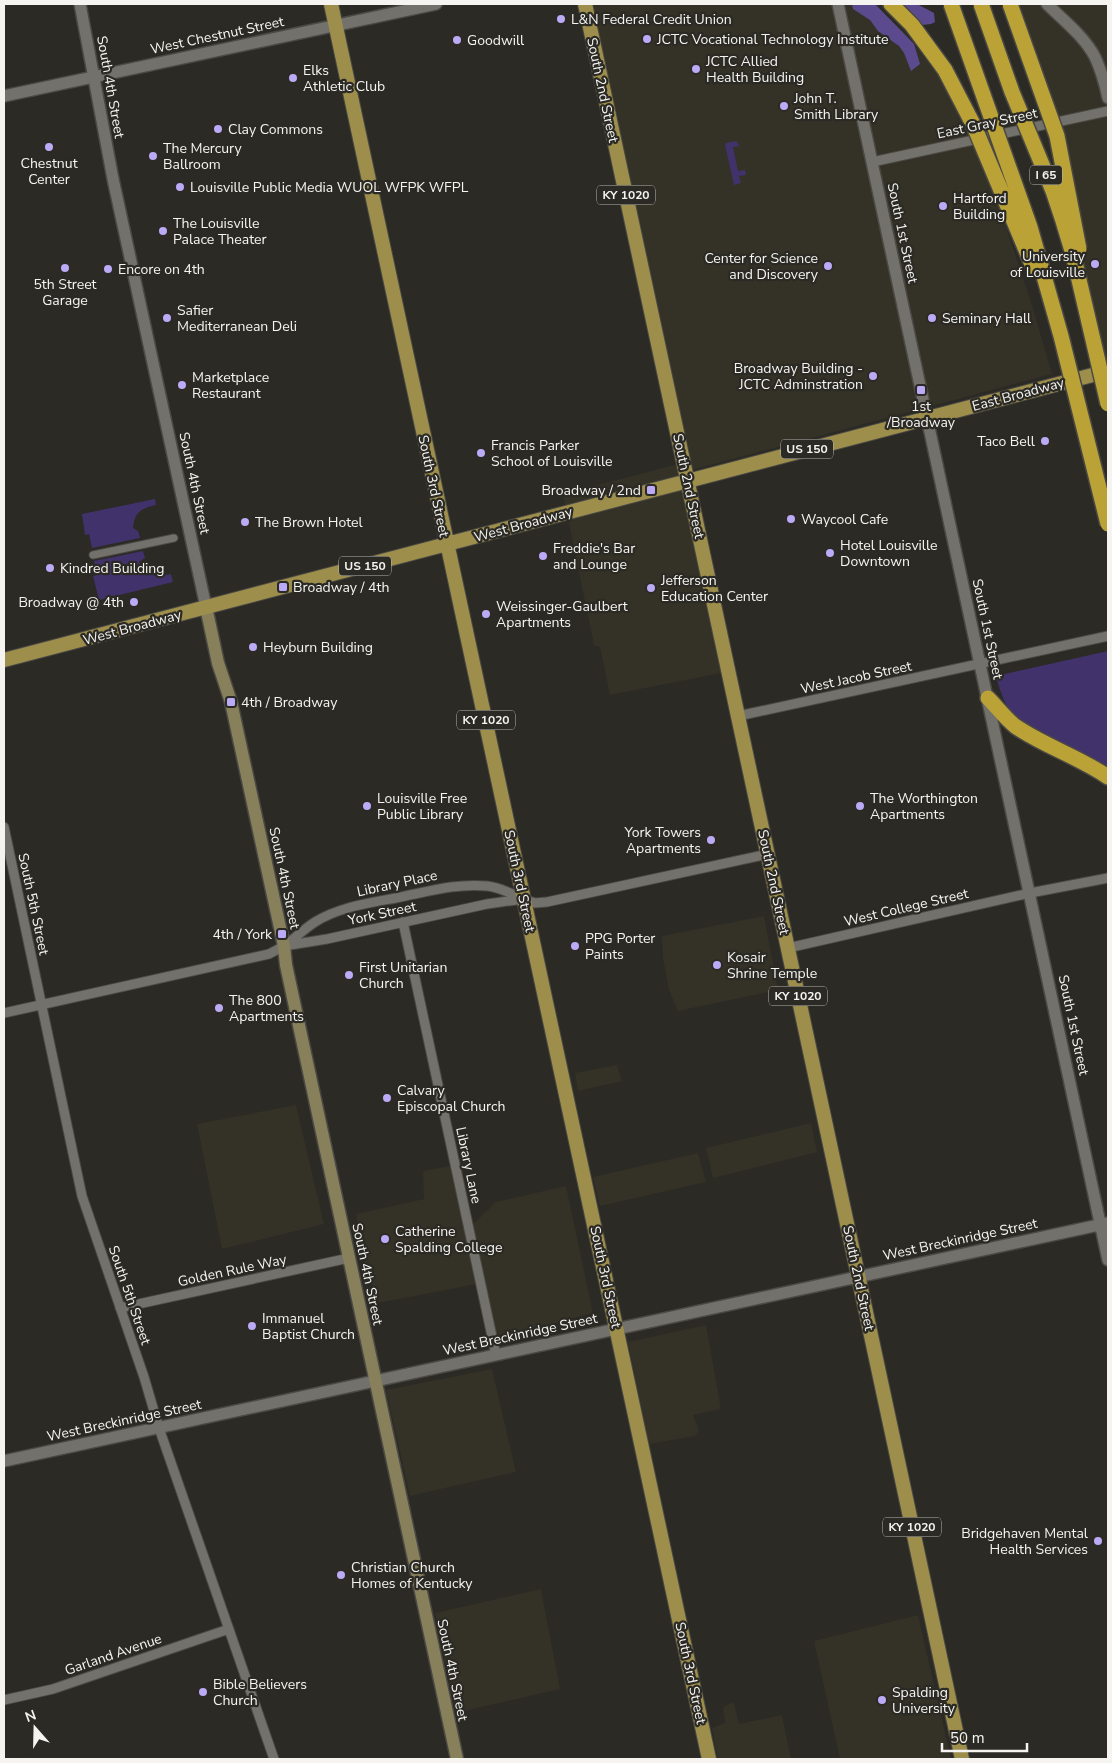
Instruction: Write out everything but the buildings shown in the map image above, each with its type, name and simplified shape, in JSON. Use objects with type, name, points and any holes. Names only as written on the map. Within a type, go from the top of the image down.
[{"type":"highway","points":[[891,4],[912,25],[945,70],[981,141],[1061,336]]},
{"type":"highway","name":"I 65","points":[[951,4],[1030,227],[1061,336],[1108,524]]},
{"type":"highway","name":"I 65","points":[[980,4],[1012,92],[1053,191],[1063,221],[1073,254],[1108,404]]},
{"type":"highway","points":[[1010,4],[1057,136],[1075,222],[1096,352]]},
{"type":"highway","points":[[988,698],[1006,718],[1028,734],[1088,764],[1108,777]]},
{"type":"main road","name":"South 3rd Street","points":[[331,4],[709,1759]]},
{"type":"main road","name":"South 2nd Street","points":[[585,4],[962,1759]]},
{"type":"main road","name":"East Broadway","points":[[927,418],[1108,371]]},
{"type":"main road","name":"West Broadway","points":[[4,660],[927,418]]},
{"type":"main road","name":"South 4th Street","points":[[206,607],[218,663],[231,702],[457,1759]]},
{"type":"street","name":"South 4th Street","points":[[80,4],[115,187],[206,607]]},
{"type":"street","name":"West Chestnut Street","points":[[4,96],[436,4]]},
{"type":"street","name":"South 1st Street","points":[[838,4],[1030,894],[1104,1223],[1108,1260]]},
{"type":"street","points":[[1047,4],[1076,33],[1094,56],[1108,98]]},
{"type":"street","name":"East Gray Street","points":[[872,162],[1108,111]]},
{"type":"street","points":[[93,555],[174,538]]},
{"type":"street","name":"West Jacob Street","points":[[738,716],[1108,636]]},
{"type":"street","name":"South 5th Street","points":[[4,827],[82,1196],[144,1378],[159,1428],[274,1759]]},
{"type":"street","name":"York Street","points":[[4,1013],[269,954],[284,946],[327,939],[487,904],[523,899],[535,903],[547,902],[768,854]]},
{"type":"street","name":"West College Street","points":[[788,948],[1108,878]]},
{"type":"street","name":"Library Place","points":[[284,946],[316,921],[335,912],[425,890],[462,885],[489,886],[523,899]]},
{"type":"street","name":"Library Lane","points":[[403,922],[496,1355]]},
{"type":"street","name":"West Breckinridge Street","points":[[4,1461],[1104,1223]]},
{"type":"street","name":"Golden Rule Way","points":[[120,1308],[349,1258]]},
{"type":"street","name":"Garland Avenue","points":[[4,1700],[53,1689],[229,1630]]},
{"type":"shaded area","points":[[589,4],[875,4],[904,32],[939,76],[977,154],[984,155],[995,199],[1032,305],[1052,374],[680,473],[721,673],[610,695],[600,647],[594,645],[563,494],[686,462]]},
{"type":"shaded area","points":[[852,4],[875,4],[914,44],[920,64],[911,71],[899,46],[878,31],[870,20],[853,9]]},
{"type":"shaded area","points":[[897,4],[917,4],[934,13],[935,22],[922,25]]},
{"type":"shaded area","name":"University of Louisville","points":[[1011,4],[1108,4],[1108,365],[1100,367],[1063,162]]},
{"type":"shaded area","points":[[736,141],[740,146],[733,147],[738,171],[745,170],[746,175],[739,176],[741,183],[734,185],[725,145],[726,143]]},
{"type":"shaded area","points":[[155,499],[156,505],[143,509],[135,518],[133,528],[138,531],[140,538],[92,548],[89,534],[85,535],[82,514]]},
{"type":"shaded area","points":[[143,551],[145,558],[139,562],[145,571],[152,575],[171,574],[173,582],[99,600],[93,576],[97,575],[94,561]]},
{"type":"shaded area","points":[[1108,651],[1108,771],[1061,748],[1026,727],[1014,716],[1007,705],[996,676]]},
{"type":"shaded area","points":[[764,916],[778,990],[678,1011],[669,990],[663,959],[662,936]]},
{"type":"shaded area","points":[[617,1065],[622,1081],[578,1091],[575,1073]]},
{"type":"shaded area","points":[[296,1105],[324,1224],[222,1249],[197,1124]]},
{"type":"shaded area","points":[[811,1123],[817,1152],[713,1178],[706,1148]]},
{"type":"shaded area","points":[[698,1153],[706,1182],[600,1206],[593,1177]]},
{"type":"shaded area","name":"Catherine Spalding College","points":[[450,1166],[477,1284],[378,1303],[363,1256],[356,1214],[424,1199],[423,1171]]},
{"type":"shaded area","points":[[566,1186],[593,1313],[496,1337],[473,1224],[496,1202]]},
{"type":"shaded area","points":[[706,1325],[721,1409],[693,1415],[699,1431],[695,1436],[649,1444],[628,1342]]},
{"type":"shaded area","points":[[492,1369],[516,1472],[410,1496],[386,1390]]},
{"type":"shaded area","points":[[541,1589],[560,1689],[455,1713],[435,1613]]},
{"type":"shaded area","name":"Spalding University","points":[[918,1615],[951,1759],[840,1759],[814,1641]]},
{"type":"shaded area","points":[[734,1702],[739,1724],[782,1715],[791,1759],[718,1759],[712,1728],[725,1723],[723,1707]]},
{"type":"place","name":"L&N Federal Credit Union","points":[[561,19]]},
{"type":"place","name":"JCTC Vocational Technology Institute","points":[[647,39]]},
{"type":"place","name":"Goodwill","points":[[457,40]]},
{"type":"place","name":"JCTC Allied Health Building","points":[[696,69]]},
{"type":"place","name":"Elks Athletic Club","points":[[293,78]]},
{"type":"place","name":"John T. Smith Library","points":[[784,106]]},
{"type":"place","name":"Clay Commons","points":[[218,129]]},
{"type":"place","name":"Chestnut Center","points":[[49,147]]},
{"type":"place","name":"The Mercury Ballroom","points":[[153,156]]},
{"type":"place","name":"Louisville Public Media WUOL WFPK WFPL","points":[[180,187]]},
{"type":"place","name":"Hartford Building","points":[[943,206]]},
{"type":"place","name":"The Louisville Palace Theater","points":[[163,231]]},
{"type":"place","name":"University of Louisville","points":[[1095,264]]},
{"type":"place","name":"Center for Science and Discovery","points":[[828,266]]},
{"type":"place","name":"5th Street Garage","points":[[65,268]]},
{"type":"place","name":"Encore on 4th","points":[[108,269]]},
{"type":"place","name":"Safier Mediterranean Deli","points":[[167,318]]},
{"type":"place","name":"Seminary Hall","points":[[932,318]]},
{"type":"place","name":"Broadway Building - JCTC Adminstration","points":[[873,376]]},
{"type":"place","name":"Marketplace Restaurant","points":[[182,385]]},
{"type":"place","name":"1st /Broadway","points":[[921,390]]},
{"type":"place","name":"Taco Bell","points":[[1045,441]]},
{"type":"place","name":"Francis Parker School of Louisville","points":[[481,453]]},
{"type":"place","name":"Broadway / 2nd","points":[[651,490]]},
{"type":"place","name":"Waycool Cafe","points":[[791,519]]},
{"type":"place","name":"The Brown Hotel","points":[[245,522]]},
{"type":"place","name":"Hotel Louisville Downtown","points":[[830,553]]},
{"type":"place","name":"Freddie's Bar and Lounge","points":[[543,556]]},
{"type":"place","name":"Kindred Building","points":[[50,568]]},
{"type":"place","name":"Broadway / 4th","points":[[283,587]]},
{"type":"place","name":"Jefferson Education Center","points":[[651,588]]},
{"type":"place","name":"Broadway @ 4th","points":[[134,602]]},
{"type":"place","name":"Weissinger-Gaulbert Apartments","points":[[486,614]]},
{"type":"place","name":"Heyburn Building","points":[[253,647]]},
{"type":"place","name":"4th / Broadway","points":[[231,702]]},
{"type":"place","name":"Louisville Free Public Library","points":[[367,806]]},
{"type":"place","name":"The Worthington Apartments","points":[[860,806]]},
{"type":"place","name":"York Towers Apartments","points":[[711,840]]},
{"type":"place","name":"4th / York","points":[[282,934]]},
{"type":"place","name":"PPG Porter Paints","points":[[575,946]]},
{"type":"place","name":"Kosair Shrine Temple","points":[[717,965]]},
{"type":"place","name":"First Unitarian Church","points":[[349,975]]},
{"type":"place","name":"The 800 Apartments","points":[[219,1008]]},
{"type":"place","name":"Calvary Episcopal Church","points":[[387,1098]]},
{"type":"place","name":"Catherine Spalding College","points":[[385,1239]]},
{"type":"place","name":"Immanuel Baptist Church","points":[[252,1326]]},
{"type":"place","name":"Bridgehaven Mental Health Services","points":[[1098,1541]]},
{"type":"place","name":"Christian Church Homes of Kentucky","points":[[341,1575]]},
{"type":"place","name":"Bible Believers Church","points":[[203,1692]]},
{"type":"place","name":"Spalding University","points":[[882,1700]]}]
